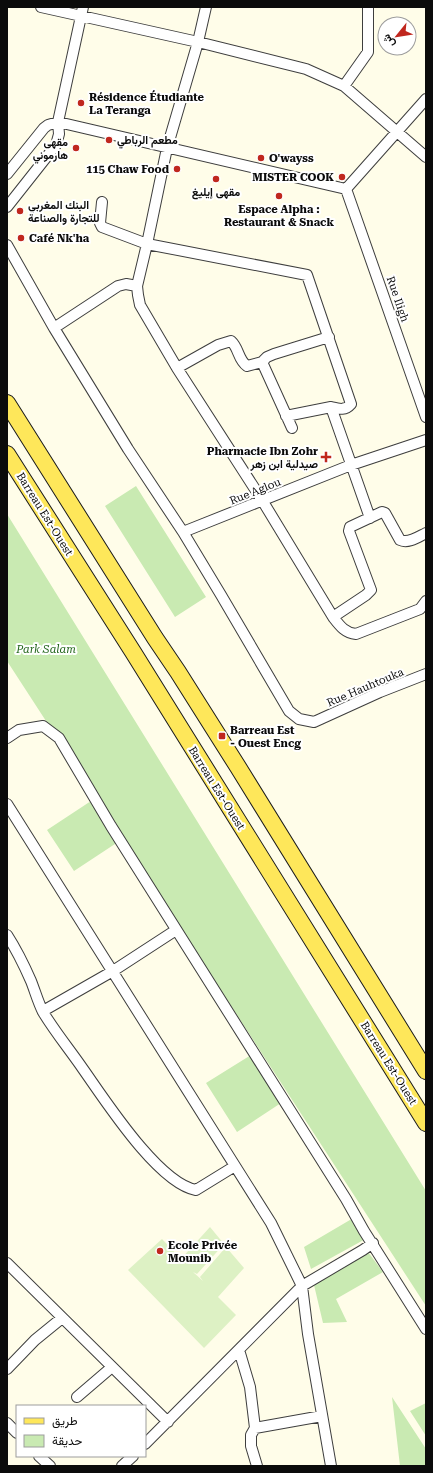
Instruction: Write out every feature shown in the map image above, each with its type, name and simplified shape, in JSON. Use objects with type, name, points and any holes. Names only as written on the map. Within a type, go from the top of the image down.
[{"type":"main road","points":[[7,403],[230,754],[426,1071]]},
{"type":"main road","name":"Barreau Est-Ouest","points":[[7,454],[133,652],[426,1123]]},
{"type":"street","points":[[41,7],[82,11],[306,69],[344,86],[426,157]]},
{"type":"street","points":[[206,7],[198,42],[167,148],[137,286],[140,305],[177,368],[262,500],[332,618],[346,632],[356,634],[420,609],[426,601]]},
{"type":"street","points":[[344,86],[364,60],[368,52],[368,7]]},
{"type":"street","points":[[7,207],[56,145],[59,134],[58,122],[82,11]]},
{"type":"street","points":[[7,174],[44,128],[58,122],[346,189],[426,99]]},
{"type":"street","name":"Rue Iligh","points":[[346,189],[426,418]]},
{"type":"street","points":[[102,202],[100,223],[102,227],[147,244],[307,275],[351,404],[344,409],[331,407],[286,416]]},
{"type":"street","points":[[7,245],[54,328],[128,449],[183,532]]},
{"type":"street","points":[[54,328],[118,286],[126,284],[137,286]]},
{"type":"street","points":[[177,368],[218,345],[232,341],[242,363],[247,366],[262,362],[267,357],[274,354],[329,337]]},
{"type":"street","points":[[262,362],[292,428]]},
{"type":"street","points":[[331,407],[370,518]]},
{"type":"street","name":"Rue Aglou","points":[[183,532],[351,465],[426,440]]},
{"type":"street","points":[[332,618],[371,590],[349,531],[350,527],[385,512],[400,540],[408,541],[426,533]]},
{"type":"street","name":"Rue Hauhtouka","points":[[183,532],[222,595],[289,711],[299,719],[314,722],[380,692],[426,674]]},
{"type":"street","points":[[7,738],[19,730],[43,726],[59,738],[176,930],[426,1329]]},
{"type":"street","points":[[7,804],[271,1223],[302,1286],[331,1466]]},
{"type":"street","points":[[43,1011],[113,971],[176,930]]},
{"type":"street","points":[[7,934],[31,980],[43,1011],[61,1040],[135,1140],[166,1173],[183,1185],[196,1190],[235,1166]]},
{"type":"street","points":[[146,1443],[302,1286],[363,1250],[372,1243]]},
{"type":"street","points":[[7,1263],[168,1422]]},
{"type":"street","points":[[7,1369],[35,1340],[62,1318]]},
{"type":"street","points":[[239,1350],[250,1387],[255,1428],[251,1435],[251,1446],[257,1466]]},
{"type":"street","points":[[77,1397],[112,1367]]},
{"type":"street","points":[[255,1428],[322,1416]]},
{"type":"street","points":[[7,1423],[16,1432]]},
{"type":"street","points":[[41,1457],[50,1466]]},
{"type":"street","points":[[122,1466],[132,1457]]},
{"type":"green space","points":[[136,486],[206,597],[175,617],[105,506]]},
{"type":"green space","name":"Park Salam","points":[[7,514],[426,1191],[426,1306],[7,661]]},
{"type":"green space","points":[[91,801],[118,842],[74,871],[47,830]]},
{"type":"green space","points":[[251,1055],[281,1103],[237,1132],[206,1083]]},
{"type":"green space","points":[[355,1217],[369,1237],[311,1269],[304,1247]]},
{"type":"green space","points":[[210,1227],[224,1244],[197,1274],[193,1272],[203,1281],[200,1277],[226,1247],[244,1268],[218,1297],[236,1315],[204,1348],[128,1270],[162,1239],[181,1259]]},
{"type":"green space","points":[[368,1252],[383,1272],[336,1299],[347,1322],[323,1323],[314,1285]]},
{"type":"green space","points":[[392,1397],[426,1449],[426,1465],[400,1466]]},
{"type":"green space","points":[[426,1403],[426,1436],[410,1411]]},
{"type":"place","name":"Résidence Étudiante La Teranga","points":[[81,103]]},
{"type":"place","name":"مطعم الرباطي","points":[[109,140]]},
{"type":"place","name":"مقهى هارموني","points":[[76,148]]},
{"type":"place","name":"O'wayss","points":[[261,158]]},
{"type":"place","name":"115 Chaw Food","points":[[177,169]]},
{"type":"place","name":"MISTER COOK","points":[[342,177]]},
{"type":"place","name":"مقهى إيليغ","points":[[216,179]]},
{"type":"place","name":"Espace Alpha : Restaurant & Snack","points":[[279,196]]},
{"type":"place","name":"البنك المغربي للتجارة والصناعة","points":[[20,211]]},
{"type":"place","name":"Café Nk'ha","points":[[21,238]]},
{"type":"place","name":"Pharmacie Ibn Zohr صيدلية ابن زهر","points":[[326,457]]},
{"type":"place","name":"Barreau Est - Ouest Encg","points":[[222,736]]},
{"type":"place","name":"Ecole Privée Mounib","points":[[160,1251]]}]
